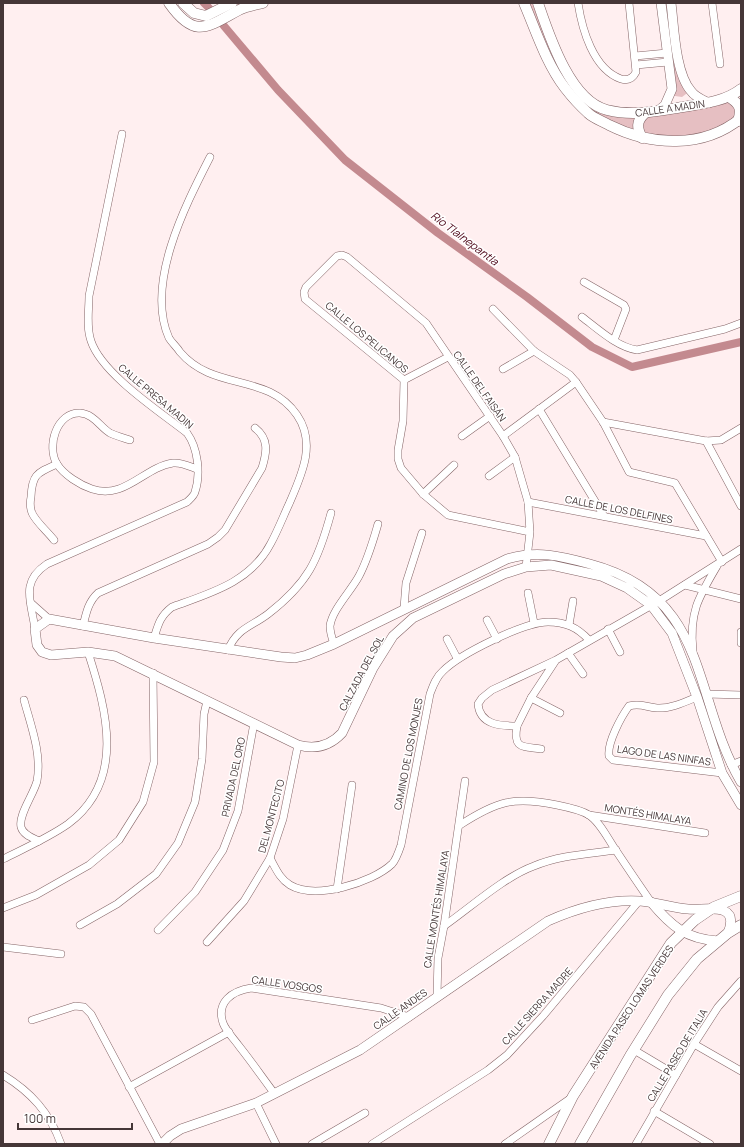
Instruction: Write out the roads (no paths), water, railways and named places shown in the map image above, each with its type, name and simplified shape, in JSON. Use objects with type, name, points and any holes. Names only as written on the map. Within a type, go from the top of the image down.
[{"type":"main road","points":[[169,3],[183,20],[198,27],[206,28],[222,15],[232,3]]},
{"type":"main road","points":[[183,3],[188,9],[199,16],[222,15],[263,3]]},
{"type":"main road","points":[[524,3],[553,69],[564,87],[589,114],[621,131],[642,138],[679,141],[721,132],[739,120],[741,113],[737,102],[729,97]]},
{"type":"main road","name":"CALLE A MADIN","points":[[538,3],[564,69],[577,87],[592,102],[605,110],[644,114],[710,103],[729,97],[741,89]]},
{"type":"main road","points":[[642,138],[638,124],[644,114]]},
{"type":"main road","name":"AVENIDA PASEO LOMAS VERDES","points":[[550,1144],[573,1096],[662,955],[695,920],[714,907],[741,896]]},
{"type":"main road","points":[[580,1144],[634,1050],[668,995],[698,959],[728,933],[741,925]]},
{"type":"street","points":[[578,3],[586,33],[602,65],[610,73],[624,80],[634,76],[636,72],[636,56],[629,3]]},
{"type":"street","points":[[658,111],[664,105],[672,89],[662,3]]},
{"type":"street","points":[[671,3],[677,54],[685,79],[690,91],[710,103]]},
{"type":"street","points":[[712,3],[720,64]]},
{"type":"street","points":[[636,56],[668,57]]},
{"type":"street","points":[[636,65],[668,57]]},
{"type":"street","name":"CALLE PRESA MADIN","points":[[31,603],[29,593],[30,581],[36,571],[47,564],[187,502],[194,494],[197,469],[196,450],[193,441],[187,433],[110,372],[99,358],[91,341],[88,321],[90,296],[122,134]]},
{"type":"street","points":[[154,638],[160,618],[165,612],[172,607],[235,582],[249,572],[260,559],[271,543],[300,478],[306,456],[302,422],[290,405],[277,394],[260,387],[206,373],[186,359],[170,339],[162,318],[161,293],[163,280],[176,232],[188,201],[210,157]]},
{"type":"street","name":"CALLE LOS PELICANOS","points":[[342,255],[337,256],[306,287],[304,292],[305,299],[404,380],[403,421],[398,459],[401,468],[423,494],[448,515],[530,532]]},
{"type":"street","name":"CALLE DEL FAISÁN","points":[[342,255],[347,257],[426,323],[503,436],[515,457],[528,502],[530,532],[526,567]]},
{"type":"street","points":[[584,282],[626,308],[614,340]]},
{"type":"street","points":[[493,308],[534,352],[570,375],[576,382],[603,422],[630,472],[675,483],[720,563]]},
{"type":"street","points":[[582,317],[629,349],[647,350],[726,329],[741,323]]},
{"type":"street","points":[[503,369],[534,352]]},
{"type":"street","points":[[404,380],[448,357]]},
{"type":"street","points":[[503,436],[576,382]]},
{"type":"street","points":[[539,409],[604,516]]},
{"type":"street","points":[[130,440],[111,433],[92,416],[82,413],[72,414],[63,418],[58,427],[54,444],[54,455],[57,464],[64,472],[75,480],[92,489],[104,491],[116,490],[129,485],[165,465],[175,463],[184,464],[197,469]]},
{"type":"street","points":[[462,436],[490,416]]},
{"type":"street","points":[[603,422],[706,442],[721,440],[741,428]]},
{"type":"street","points":[[83,626],[88,606],[92,598],[98,593],[208,544],[225,530],[262,468],[266,457],[266,445],[262,434],[255,428]]},
{"type":"street","points":[[706,442],[739,496],[741,506]]},
{"type":"street","points":[[489,476],[515,457]]},
{"type":"street","points":[[54,540],[34,517],[30,505],[31,484],[34,478],[42,470],[57,464]]},
{"type":"street","points":[[423,494],[454,465]]},
{"type":"street","name":"CALLE DE LOS DELFINES","points":[[528,502],[706,536]]},
{"type":"street","points":[[228,650],[235,636],[276,608],[302,582],[322,545],[331,513]]},
{"type":"street","points":[[334,644],[330,626],[334,615],[358,577],[366,561],[378,524]]},
{"type":"street","points":[[404,608],[406,583],[422,534]]},
{"type":"street","points":[[517,726],[493,724],[485,720],[478,711],[478,704],[482,698],[492,690],[556,660],[685,585],[741,549]]},
{"type":"street","name":"CALZADA DEL SOL","points":[[49,619],[228,650],[281,658],[296,658],[334,644],[404,608],[507,559],[528,555],[556,554],[602,567],[628,578],[680,626],[693,652],[731,765],[741,782]]},
{"type":"street","points":[[693,652],[691,633],[695,606],[702,591],[720,563]]},
{"type":"street","name":"CALZADA DEL SOL","points":[[31,603],[37,645],[42,652],[51,655],[88,652],[115,656],[306,748],[328,745],[335,741],[342,733],[374,668],[393,636],[413,618],[504,574],[526,567],[551,565],[601,576],[655,603],[672,633],[697,697],[722,773],[741,805]]},
{"type":"street","points":[[685,585],[702,591],[741,599]]},
{"type":"street","points":[[528,594],[534,623]]},
{"type":"street","points":[[569,625],[573,601]]},
{"type":"street","points":[[31,603],[49,619],[35,629]]},
{"type":"street","points":[[487,620],[497,639]]},
{"type":"street","name":"CAMINO DE LOS MONJES","points":[[270,858],[282,879],[291,886],[308,891],[337,889],[378,874],[393,863],[402,845],[430,694],[434,683],[442,671],[457,658],[534,623],[549,622],[569,625],[579,629],[589,640]]},
{"type":"street","points":[[608,629],[620,652]]},
{"type":"street","points":[[741,632],[741,643]]},
{"type":"street","points":[[447,640],[457,658]]},
{"type":"street","points":[[3,859],[39,841],[68,823],[89,803],[102,778],[108,757],[108,736],[103,705],[88,652]]},
{"type":"street","points":[[568,653],[583,674]]},
{"type":"street","points":[[541,749],[520,746],[516,742],[515,737],[517,726],[530,698],[556,660]]},
{"type":"street","points":[[3,908],[36,895],[89,865],[119,840],[143,802],[154,762],[153,673]]},
{"type":"street","points":[[707,694],[741,695]]},
{"type":"street","name":"LAGO DE LAS NINFAS","points":[[697,697],[672,706],[658,708],[638,704],[629,706],[623,714],[608,750],[609,756],[614,760],[722,773]]},
{"type":"street","points":[[530,698],[560,713]]},
{"type":"street","points":[[24,700],[35,738],[38,762],[37,781],[20,819],[21,828],[26,835],[39,841]]},
{"type":"street","points":[[80,925],[117,904],[156,874],[178,843],[195,802],[202,759],[204,714],[207,701]]},
{"type":"street","name":"PRIVADA DEL ORO","points":[[158,930],[195,892],[223,850],[238,811],[254,723]]},
{"type":"street","name":"DEL MONTECITO","points":[[207,942],[244,901],[270,858],[283,819],[298,745]]},
{"type":"street","points":[[731,765],[741,761]]},
{"type":"street","name":"CALLE MONTÉS HIMALAYA","points":[[437,996],[438,958],[460,825],[465,781]]},
{"type":"street","points":[[337,889],[352,785]]},
{"type":"street","points":[[460,825],[482,810],[500,803],[516,800],[538,801],[564,806],[589,815],[616,850],[651,902],[663,917],[682,933],[699,939],[718,941]]},
{"type":"street","name":"MONTÉS HIMALAYA","points":[[589,815],[705,833]]},
{"type":"street","points":[[444,926],[519,872],[534,865],[562,857],[616,850]]},
{"type":"street","name":"CALLE ANDES","points":[[161,1144],[181,1129],[256,1103],[360,1050],[548,921],[586,906],[639,901],[651,902]]},
{"type":"street","name":"CALLE SIERRA MADRE","points":[[372,1144],[488,1070],[507,1055],[543,1016],[639,901]]},
{"type":"street","points":[[651,902],[692,910],[714,907],[722,910],[728,916],[730,925],[728,933]]},
{"type":"street","points":[[3,947],[61,954]]},
{"type":"street","name":"CALLE PASEO DE ITALIA","points":[[636,1144],[694,1044],[718,1007],[741,982]]},
{"type":"street","name":"CALLE VOSGOS","points":[[274,1093],[229,1032],[222,1016],[225,1000],[230,995],[250,988],[381,1008],[409,1017]]},
{"type":"street","points":[[32,1020],[75,1006],[84,1007],[91,1014],[161,1144]]},
{"type":"street","points":[[129,1087],[229,1032]]},
{"type":"street","points":[[694,1044],[741,1071]]},
{"type":"street","points":[[634,1050],[676,1075]]},
{"type":"street","points":[[3,1075],[35,1098],[53,1125],[61,1144]]},
{"type":"street","points":[[505,1144],[573,1096]]},
{"type":"street","points":[[256,1103],[276,1144]]},
{"type":"street","points":[[654,1112],[710,1144]]},
{"type":"street","points":[[312,1144],[365,1113]]},
{"type":"waterway","name":"Río Tlalnepantla","points":[[204,3],[209,8]]},
{"type":"waterway","name":"Río Tlalnepantla","points":[[224,26],[278,90],[345,160],[438,233],[527,297],[592,347],[632,367],[741,342]]}]
